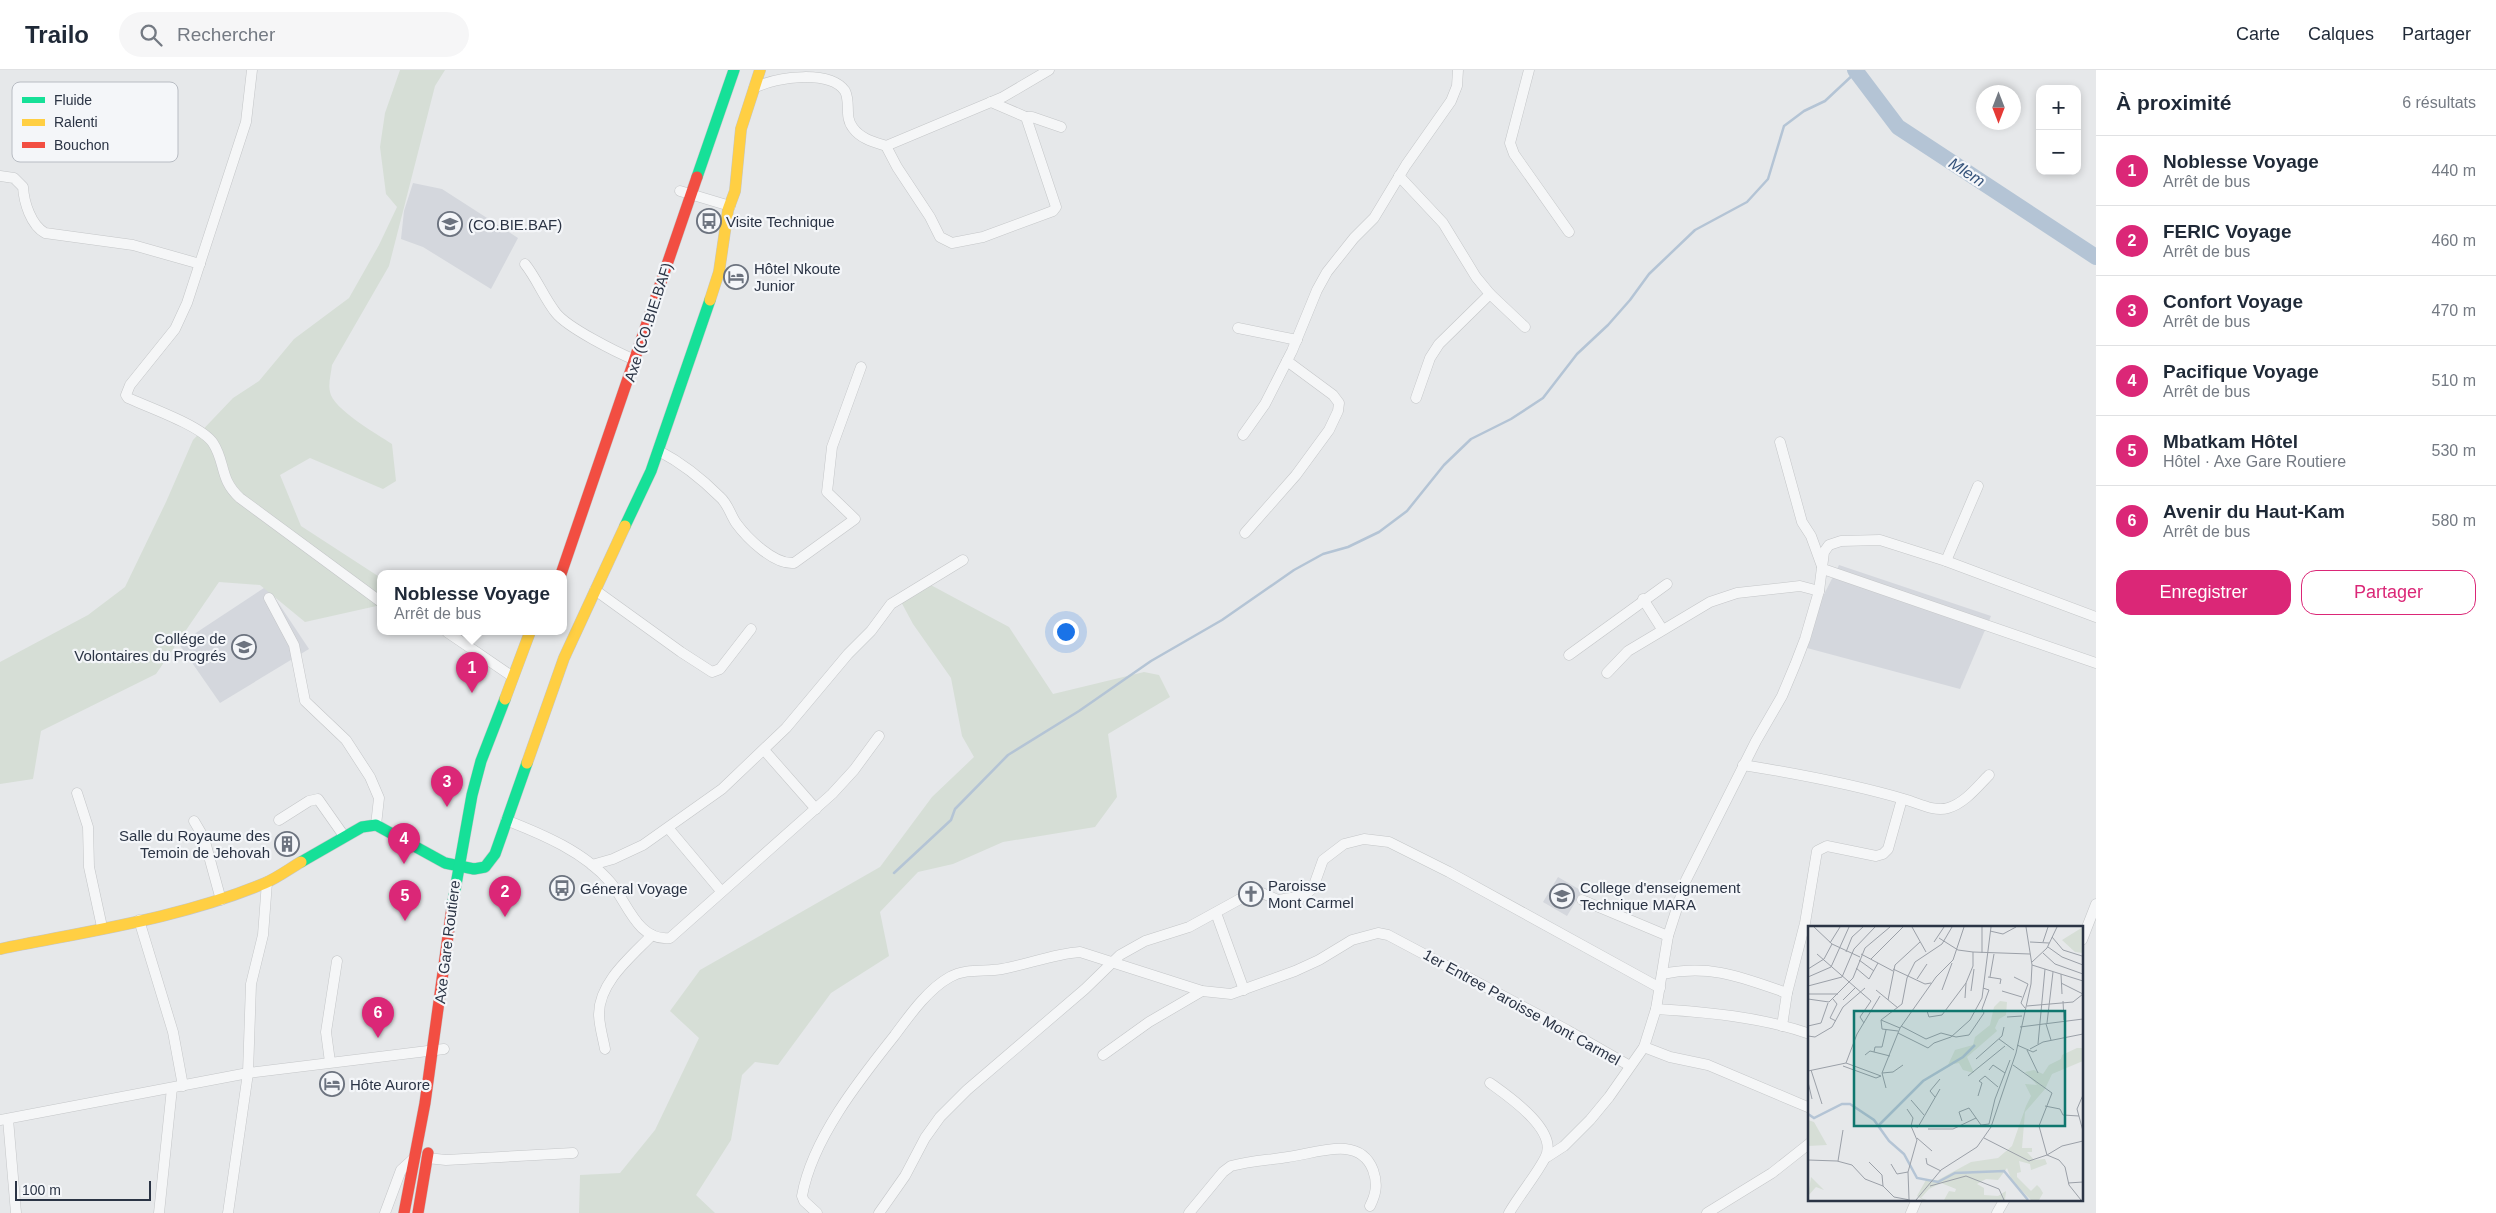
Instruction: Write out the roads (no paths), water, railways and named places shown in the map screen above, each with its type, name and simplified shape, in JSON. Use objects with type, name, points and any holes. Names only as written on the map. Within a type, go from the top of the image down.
[{"type":"main road","name":"Axe (CO.BIE.BAF)","points":[[562,570],[724,70]]},
{"type":"main road","name":"Axe (CO.BIE.BAF)","points":[[685,192],[734,70]]},
{"type":"main road","points":[[0,949],[139,920],[221,900],[267,882],[344,836],[362,827],[376,824],[462,869],[479,869],[489,864],[564,658],[594,590],[641,494],[659,451],[719,272],[730,206],[735,192],[741,129],[760,70]]},
{"type":"main road","name":"Axe (CO.BIE.BAF)","points":[[553,570],[608,425]]},
{"type":"main road","points":[[495,758],[508,723],[529,635]]},
{"type":"main road","points":[[518,679],[539,635]]},
{"type":"main road","name":"Axe Gare Routiere","points":[[404,1213],[454,963],[462,869],[472,795],[496,719],[518,679]]},
{"type":"main road","points":[[496,719],[508,723]]},
{"type":"main road","name":"Axe Gare Routiere","points":[[462,869],[487,784]]},
{"type":"main road","name":"Axe Gare Routiere","points":[[418,1213],[427,1158],[438,1049]]},
{"type":"street","points":[[252,70],[246,122],[181,319],[130,385],[126,394],[128,398],[206,436],[215,447],[228,486],[240,498],[377,599]]},
{"type":"street","points":[[754,88],[791,74],[811,72],[827,74],[833,77],[846,91],[848,119],[852,127],[870,141],[886,146],[1014,92],[1049,70]]},
{"type":"street","points":[[1243,435],[1265,404],[1297,340],[1311,302],[1327,272],[1354,238],[1374,218],[1399,176],[1451,101],[1459,76],[1458,70]]},
{"type":"street","points":[[1529,70],[1510,143],[1514,154],[1568,232]]},
{"type":"street","points":[[991,102],[1026,117],[1032,117],[1061,127]]},
{"type":"street","points":[[886,146],[940,237],[952,243],[972,240],[1053,211],[1056,207],[1026,117]]},
{"type":"street","points":[[0,176],[14,178],[24,187],[24,198],[37,228],[45,233],[133,245],[200,264]]},
{"type":"street","points":[[1399,176],[1443,223],[1472,270],[1490,294],[1525,327]]},
{"type":"street","points":[[685,192],[730,206]]},
{"type":"street","points":[[525,264],[561,318],[569,325],[630,358]]},
{"type":"street","points":[[1416,398],[1430,358],[1439,344],[1490,294]]},
{"type":"street","points":[[1238,328],[1297,340]]},
{"type":"street","points":[[1245,533],[1296,475],[1329,430],[1338,412],[1339,403],[1333,395],[1287,361]]},
{"type":"street","points":[[659,451],[693,472],[722,498],[736,522],[761,549],[783,563],[794,563],[855,519],[827,492],[832,447],[861,368]]},
{"type":"street","points":[[1780,442],[1802,522],[1811,536],[1823,569]]},
{"type":"street","points":[[1946,560],[1978,486]]},
{"type":"street","points":[[1509,1213],[1546,1156],[1564,1146],[1576,1135],[1609,1097],[1644,1047],[1656,1009],[1668,936],[1686,880],[1743,765],[1782,696],[1805,639],[1823,569],[1824,552],[1829,545],[1841,541],[1880,540],[1946,560],[2096,617]]},
{"type":"street","points":[[592,865],[627,853],[669,829],[722,789],[764,750],[824,684],[848,654],[871,631],[891,604],[964,560]]},
{"type":"street","points":[[1823,569],[2096,663]]},
{"type":"street","points":[[1568,656],[1643,599],[1667,584]]},
{"type":"street","points":[[1607,672],[1628,651],[1710,602],[1737,593],[1800,586],[1818,591]]},
{"type":"street","points":[[594,590],[712,672],[720,669],[751,628]]},
{"type":"street","points":[[269,598],[294,645],[305,701],[346,740],[370,777],[379,798],[376,824]]},
{"type":"street","points":[[1643,599],[1662,629]]},
{"type":"street","points":[[452,635],[518,679]]},
{"type":"street","points":[[506,820],[556,842],[592,865],[613,886],[632,915],[652,935],[670,938],[816,809],[854,770],[879,736]]},
{"type":"street","points":[[764,750],[816,809]]},
{"type":"street","points":[[1743,765],[1819,777],[1933,809],[1946,809],[1958,804],[1989,775]]},
{"type":"street","points":[[77,793],[88,827],[89,868],[102,928]]},
{"type":"street","points":[[279,820],[309,801],[318,799],[344,836]]},
{"type":"street","points":[[1782,1026],[1787,993],[1805,923],[1817,851],[1828,846],[1876,856],[1883,854],[1888,849],[1902,799]]},
{"type":"street","points":[[194,822],[204,838],[221,900]]},
{"type":"street","points":[[669,829],[721,891]]},
{"type":"street","points":[[879,1213],[905,1176],[925,1138],[940,1117],[967,1090],[1115,962],[1120,955],[1136,945],[1189,927],[1240,899],[1262,893],[1278,900],[1304,896],[1313,888],[1323,860],[1344,844],[1364,839],[1389,842],[1449,872],[1660,988]]},
{"type":"street","points":[[228,1213],[248,1073],[251,984],[263,935],[267,882]]},
{"type":"street","points":[[1582,900],[1668,936]]},
{"type":"street","points":[[2084,935],[2096,904]]},
{"type":"street","points":[[1216,912],[1244,990]]},
{"type":"street","points":[[139,920],[173,1032],[183,1086]]},
{"type":"street","points":[[606,1049],[599,1015],[601,1001],[609,984],[652,935]]},
{"type":"street","name":"1er Entree Paroisse Mont Carmel","points":[[818,1213],[804,1201],[802,1196],[827,1131],[859,1080],[908,1017],[950,977],[969,971],[1000,970],[1028,964],[1060,953],[1080,952],[1202,991],[1231,994],[1295,971],[1319,960],[1352,940],[1367,935],[1388,935],[1630,1066]]},
{"type":"street","points":[[330,1062],[326,1032],[336,961]]},
{"type":"street","points":[[1662,974],[1684,970],[1708,970],[1741,977],[1787,993]]},
{"type":"street","points":[[1103,1055],[1149,1022],[1202,991]]},
{"type":"street","points":[[1656,1009],[1724,1016],[1782,1026],[1808,1033]]},
{"type":"street","points":[[1644,1047],[1670,1057],[1708,1065],[1808,1107]]},
{"type":"street","points":[[16,1213],[4,1120],[248,1073],[438,1049]]},
{"type":"street","points":[[1490,1083],[1512,1099],[1539,1124],[1546,1137],[1546,1156]]},
{"type":"street","points":[[159,1213],[172,1088]]},
{"type":"street","points":[[1707,1213],[1772,1173],[1808,1145]]},
{"type":"street","points":[[1189,1213],[1223,1172],[1231,1166],[1334,1148],[1356,1151],[1366,1158],[1371,1165],[1376,1179],[1376,1195],[1370,1206]]},
{"type":"street","points":[[427,1158],[446,1160],[574,1153]]},
{"type":"street","points":[[385,1213],[401,1170],[414,1158]]},
{"type":"street","points":[[1911,1213],[1917,1200]]},
{"type":"street","points":[[1997,1213],[2004,1200]]},
{"type":"waterway","name":"Mlem","points":[[1855,70],[1898,127],[2096,257]]},
{"type":"waterway","points":[[894,873],[951,820],[955,809],[1008,755],[1079,711],[1151,661],[1222,620],[1294,570],[1323,554],[1348,547],[1379,532],[1407,511],[1444,465],[1471,439],[1511,419],[1543,398],[1577,354],[1608,325],[1649,274],[1695,230],[1747,202],[1768,179],[1784,126],[1804,111],[1825,101],[1856,72]]},
{"type":"place","name":"Visite Technique","points":[[709,221]]},
{"type":"place","name":"(CO.BIE.BAF)","points":[[450,224]]},
{"type":"place","name":"Hôtel Nkoute Junior","points":[[736,277]]},
{"type":"place","name":"Collége de Volontaires du Progrés","points":[[244,647]]},
{"type":"place","name":"Noblesse Voyage","points":[[472,693]]},
{"type":"place","name":"Confort Voyage","points":[[447,807]]},
{"type":"place","name":"Salle du Royaume des Temoin de Jehovah","points":[[287,844]]},
{"type":"place","name":"Pacifique Voyage","points":[[404,864]]},
{"type":"place","name":"Géneral Voyage","points":[[562,888]]},
{"type":"place","name":"Paroisse Mont Carmel","points":[[1251,894]]},
{"type":"place","name":"College d'enseignement Technique MARA","points":[[1562,896]]},
{"type":"place","name":"FERIC Voyage","points":[[505,917]]},
{"type":"place","name":"Mbatkam Hôtel","points":[[405,921]]},
{"type":"place","name":"Avenir du Haut-Kam","points":[[378,1038]]},
{"type":"place","name":"Hôte Aurore","points":[[332,1084]]}]
